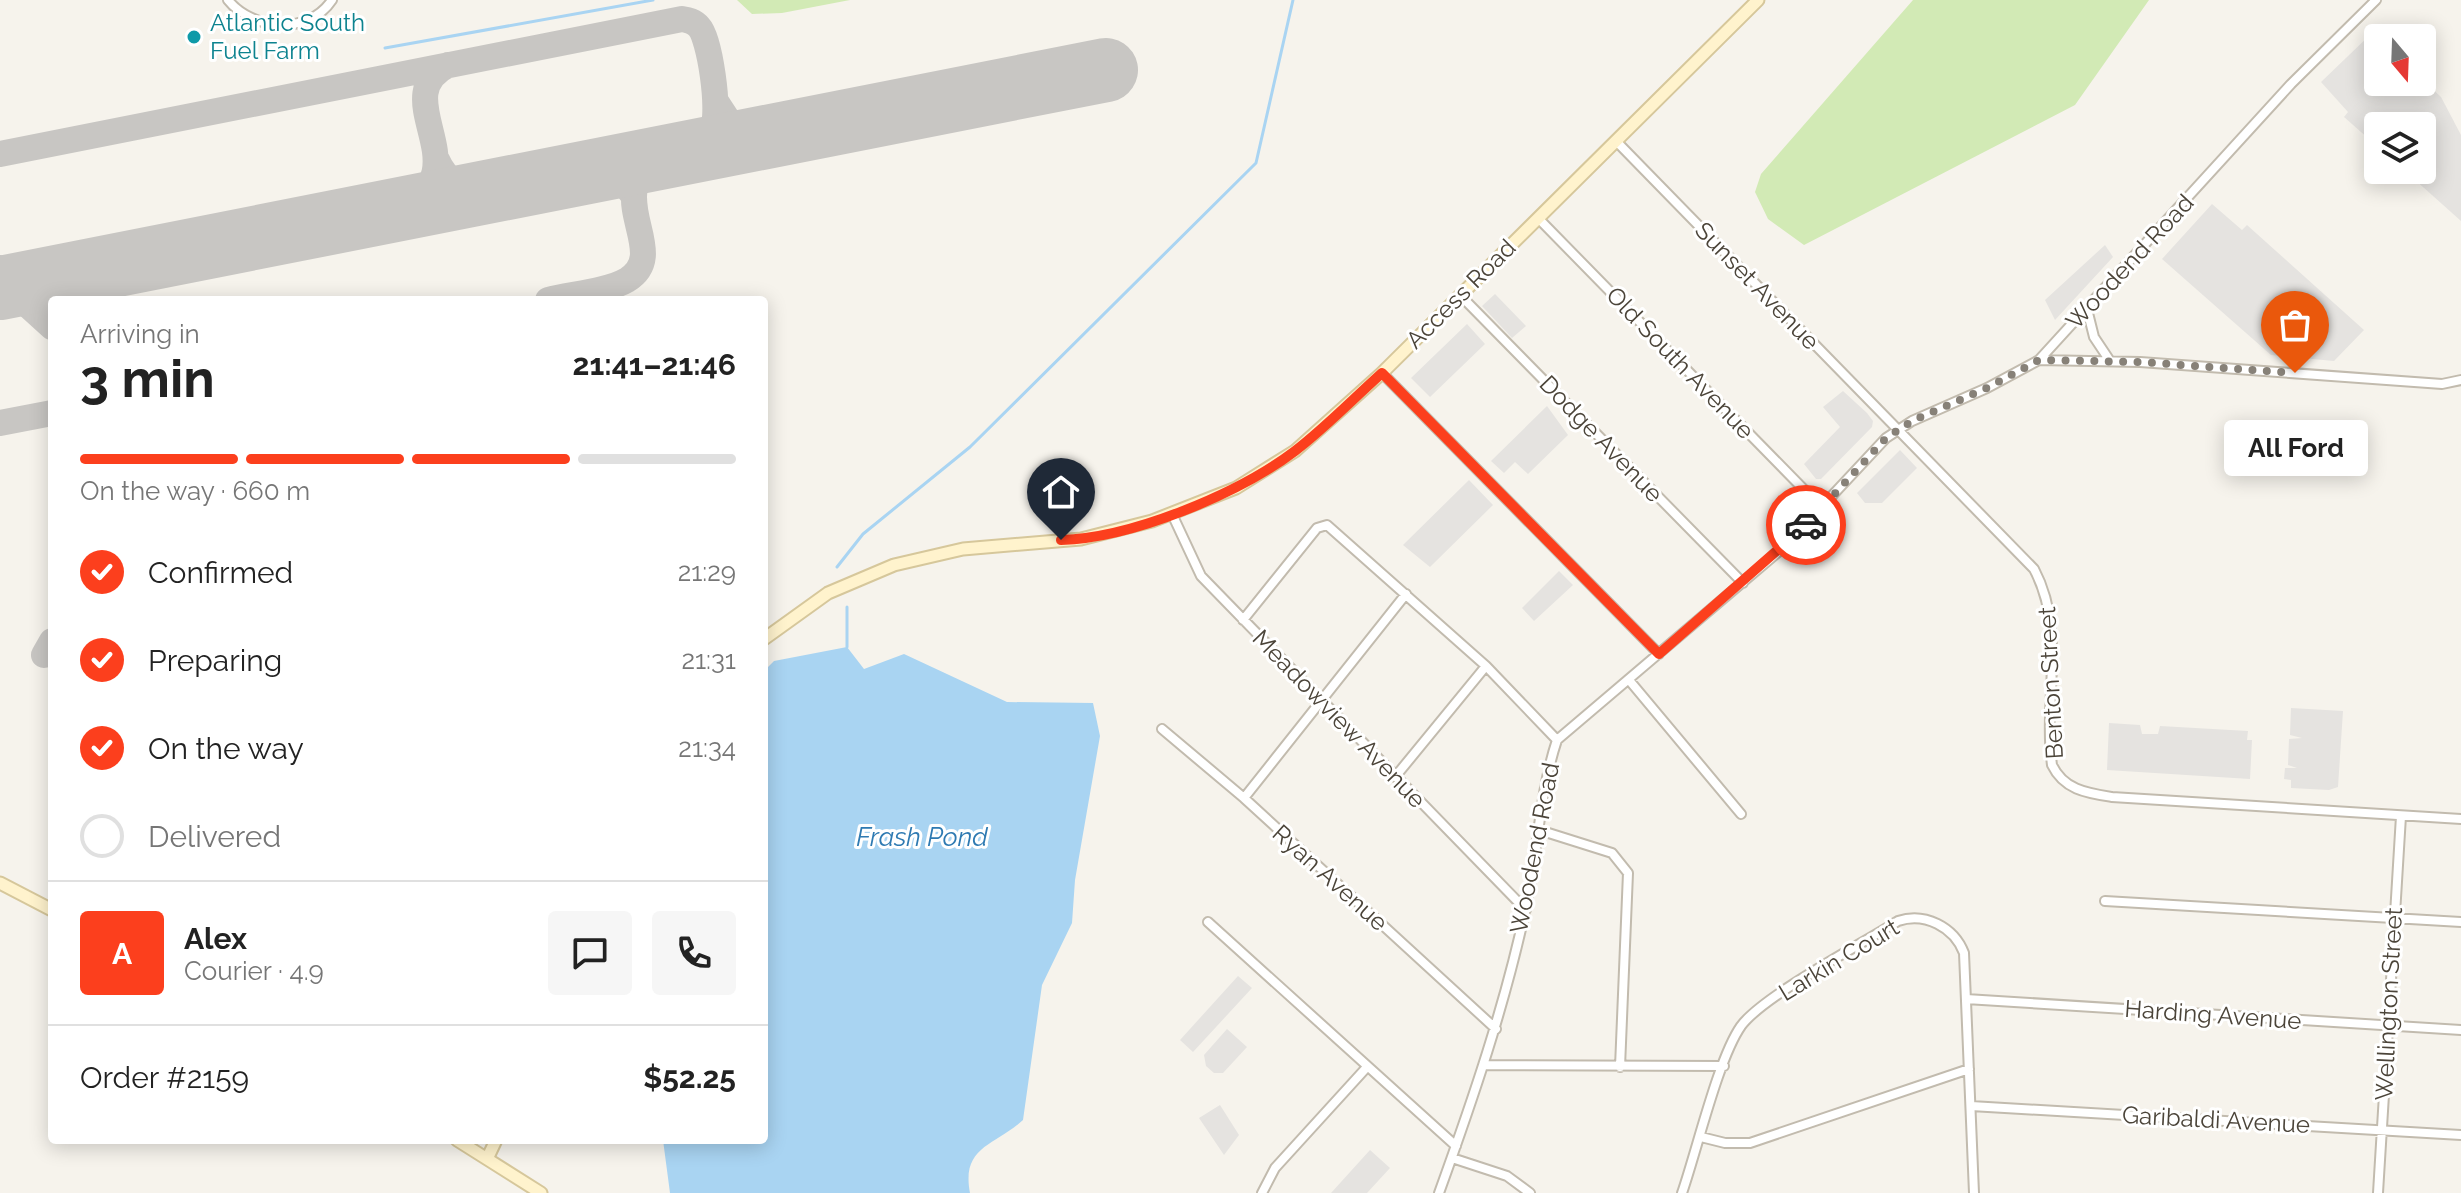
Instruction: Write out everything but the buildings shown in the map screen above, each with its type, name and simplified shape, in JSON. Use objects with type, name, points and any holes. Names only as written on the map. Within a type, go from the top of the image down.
[{"type":"main road","name":"Access Road","points":[[768,636],[828,593],[912,559],[963,549],[1081,539],[1172,514],[1236,488],[1295,451],[1382,373],[1758,0]]},
{"type":"main road","points":[[0,883],[48,908]]},
{"type":"main road","points":[[464,1144],[541,1193]]},
{"type":"main road","points":[[488,1157],[494,1144]]},
{"type":"street","points":[[228,0],[239,13],[276,26],[308,18],[332,0]]},
{"type":"street","name":"Woodend Road","points":[[1439,1193],[1496,1029],[1526,910],[1549,767],[1557,740],[1743,583],[1822,508],[1867,456],[1897,431],[2039,360],[2291,84],[2376,0]]},
{"type":"street","name":"Sunset Avenue","points":[[1617,142],[1897,431]]},
{"type":"street","name":"Old South Avenue","points":[[1538,218],[1822,508]]},
{"type":"street","name":"Dodge Avenue","points":[[1460,295],[1743,583]]},
{"type":"street","points":[[2087,309],[2094,337],[2110,361]]},
{"type":"street","points":[[2039,360],[2110,361],[2442,384],[2461,380]]},
{"type":"street","points":[[1382,373],[1659,654]]},
{"type":"street","name":"Benton Street","points":[[1897,431],[2021,554],[2043,586],[2052,634],[2051,755],[2056,774],[2066,784],[2077,791],[2112,797],[2461,819]]},
{"type":"street","name":"Meadowview Avenue","points":[[1172,514],[1201,576],[1526,910]]},
{"type":"street","points":[[1243,620],[1317,528],[1331,527],[1486,666],[1557,740]]},
{"type":"street","points":[[1244,798],[1406,594]]},
{"type":"street","points":[[1395,777],[1486,666]]},
{"type":"street","points":[[1629,680],[1741,814]]},
{"type":"street","name":"Ryan Avenue","points":[[1162,729],[1244,798],[1496,1029]]},
{"type":"street","name":"Wellington Street","points":[[2378,1193],[2401,816]]},
{"type":"street","points":[[1539,830],[1612,853],[1628,873],[1620,1067]]},
{"type":"street","points":[[2105,901],[2461,922]]},
{"type":"street","name":"Larkin Court","points":[[1682,1193],[1724,1066],[1740,1028],[1754,1012],[1905,919],[1926,920],[1950,930],[1958,939],[1965,960],[1974,1193]]},
{"type":"street","points":[[1208,922],[1456,1146]]},
{"type":"street","name":"Harding Avenue","points":[[1966,999],[2461,1030]]},
{"type":"street","points":[[1484,1065],[1724,1066]]},
{"type":"street","points":[[1262,1193],[1275,1168],[1367,1067]]},
{"type":"street","points":[[1701,1137],[1725,1143],[1750,1143],[1969,1069]]},
{"type":"street","name":"Garibaldi Avenue","points":[[1971,1106],[2461,1135]]},
{"type":"street","points":[[1452,1158],[1507,1176],[1530,1193]]},
{"type":"green space","points":[[737,0],[850,0],[782,13],[752,14]]},
{"type":"green space","points":[[1913,0],[2149,0],[2075,105],[1804,245],[1768,219],[1755,192],[1761,174]]},
{"type":"shaded area","points":[[2364,41],[2364,96],[2436,96],[2436,92],[2441,97],[2461,135],[2461,221],[2420,184],[2436,184],[2436,112],[2364,112],[2364,135],[2344,117],[2348,112],[2321,82]]},
{"type":"shaded area","points":[[2212,204],[2242,230],[2247,225],[2364,330],[2334,361],[2271,355],[2162,259]]},
{"type":"shaded area","points":[[2105,245],[2113,257],[2055,320],[2045,300]]},
{"type":"shaded area","points":[[1495,294],[1526,326],[1512,338],[1482,306]]},
{"type":"shaded area","points":[[1467,324],[1485,344],[1430,397],[1411,378]]},
{"type":"shaded area","points":[[1843,391],[1867,413],[1873,421],[1872,427],[1821,479],[1816,479],[1804,464],[1840,427],[1823,407]]},
{"type":"shaded area","points":[[1547,406],[1568,435],[1528,474],[1515,462],[1504,473],[1491,461]]},
{"type":"shaded area","points":[[1900,450],[1917,468],[1882,503],[1865,503],[1857,493]]},
{"type":"shaded area","points":[[1469,480],[1493,505],[1430,567],[1403,545]]},
{"type":"shaded area","points":[[1559,571],[1573,585],[1534,621],[1522,608]]},
{"type":"shaded area","points":[[2291,708],[2343,711],[2338,787],[2329,790],[2291,788],[2291,780],[2284,779],[2285,768],[2297,768],[2288,765],[2289,739],[2302,738],[2290,735]]},
{"type":"shaded area","points":[[2109,723],[2140,725],[2142,734],[2158,734],[2160,726],[2248,731],[2247,740],[2252,740],[2250,779],[2107,770]]},
{"type":"shaded area","points":[[1238,976],[1252,988],[1193,1052],[1180,1040]]},
{"type":"shaded area","points":[[1227,1029],[1247,1047],[1223,1073],[1214,1073],[1206,1066],[1204,1055]]},
{"type":"shaded area","points":[[1220,1105],[1239,1135],[1224,1155],[1199,1118]]},
{"type":"shaded area","points":[[1370,1150],[1390,1168],[1367,1193],[1331,1193]]},
{"type":"water","name":"Frash Pond","points":[[847,647],[864,669],[904,654],[1007,702],[1093,703],[1100,736],[1075,880],[1072,923],[1042,985],[1023,1120],[975,1156],[969,1177],[970,1193],[670,1193],[664,1144],[768,1144],[768,667],[774,661]]},
{"type":"waterway","points":[[385,48],[653,0]]},
{"type":"waterway","points":[[837,567],[863,534],[970,447],[1256,163],[1293,0]]},
{"type":"waterway","points":[[847,607],[847,647]]},
{"type":"taxiway","points":[[0,154],[682,19],[695,23],[703,34],[715,91],[715,118],[711,131],[686,153]]},
{"type":"taxiway","points":[[398,210],[423,194],[434,175],[435,155],[425,96],[431,79],[448,65]]},
{"type":"taxiway","points":[[717,103],[732,126],[764,138]]},
{"type":"taxiway","points":[[568,296],[619,284],[639,268],[643,254],[634,206],[635,189],[642,173],[658,158]]},
{"type":"taxiway","points":[[437,160],[457,184],[487,192]]},
{"type":"taxiway","points":[[597,171],[620,178],[633,195]]},
{"type":"taxiway","points":[[0,268],[28,275],[66,275]]},
{"type":"taxiway","points":[[0,280],[48,323]]},
{"type":"taxiway","points":[[0,423],[48,414]]},
{"type":"taxiway","points":[[44,655],[48,648]]},
{"type":"runway","points":[[0,288],[1106,70]]},
{"type":"way so far","points":[[1806,525],[1886,438],[1912,421],[1987,388],[2039,360],[2140,362],[2295,373]]},
{"type":"place","name":"Atlantic South Fuel Farm","points":[[194,37]]},
{"type":"place","name":"All Ford","points":[[2295,373]]},
{"type":"route","points":[[1061,540],[1081,539],[1152,521],[1236,488],[1295,451],[1382,373],[1659,654],[1806,525]]}]
